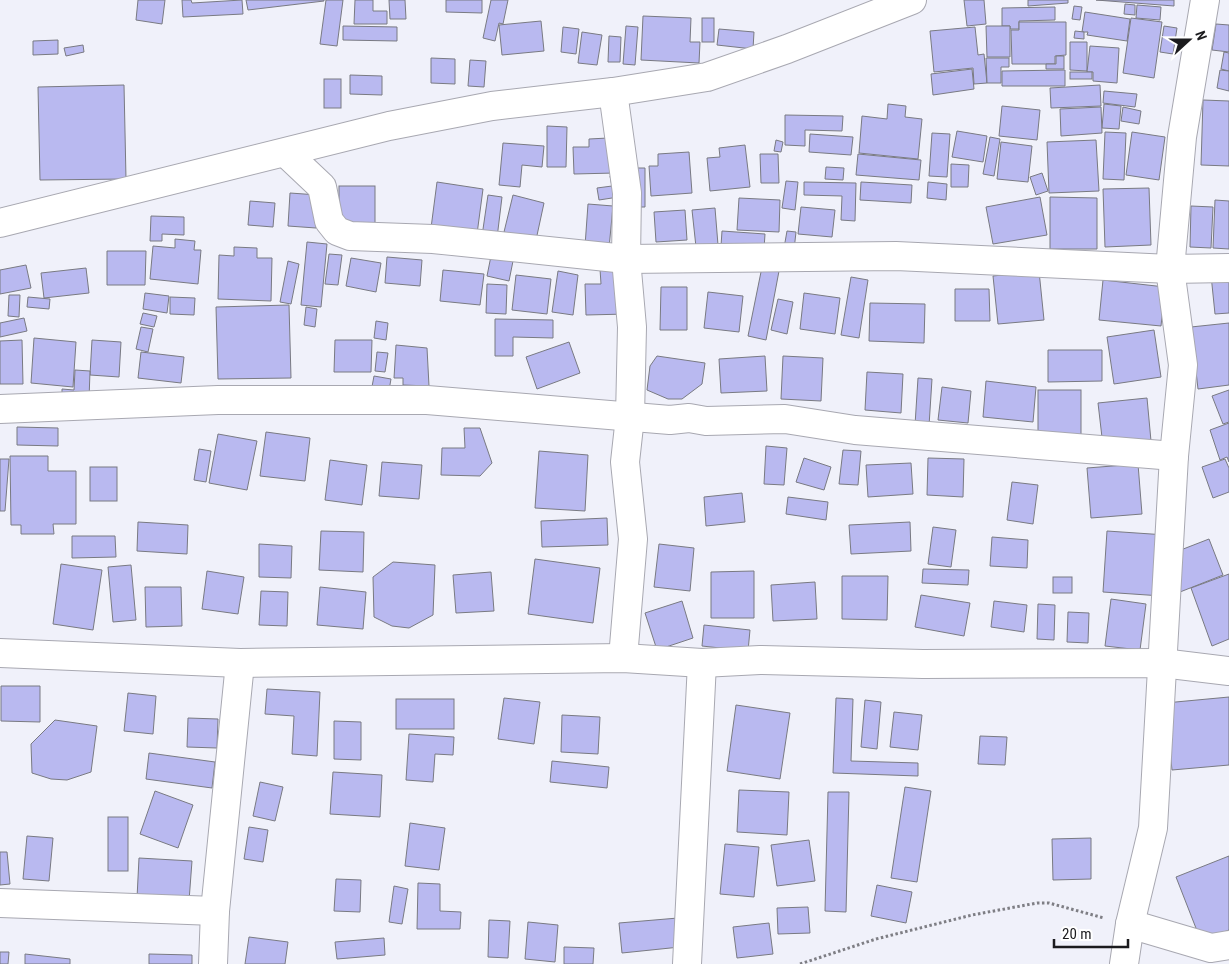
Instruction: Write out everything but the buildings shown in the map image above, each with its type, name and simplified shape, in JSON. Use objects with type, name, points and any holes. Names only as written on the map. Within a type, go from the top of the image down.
[{"type":"street","points":[[0,223],[389,126],[492,106],[613,92],[707,76],[787,49],[912,0]]},
{"type":"street","points":[[1124,964],[1130,924],[1153,828],[1174,456],[1183,365],[1170,268],[1182,137],[1205,0]]},
{"type":"street","points":[[613,92],[627,193],[626,259],[632,327],[630,417],[625,462],[633,539],[623,658]]},
{"type":"street","points":[[286,153],[322,187],[329,221],[337,231],[350,236],[433,239],[626,259],[896,256],[1170,268],[1229,268]]},
{"type":"street","points":[[0,409],[218,400],[427,400],[670,420],[689,418],[706,421],[785,419],[855,430],[1174,456]]},
{"type":"street","points":[[0,652],[240,663],[623,658],[702,663],[760,660],[923,664],[1162,663],[1229,671]]},
{"type":"street","points":[[213,964],[215,911],[240,663]]},
{"type":"street","points":[[687,964],[702,663]]},
{"type":"street","points":[[0,903],[215,911]]},
{"type":"street","points":[[1130,924],[1211,948],[1229,946]]},
{"type":"path","points":[[800,964],[876,939],[1037,902],[1049,903],[1130,924]]}]
